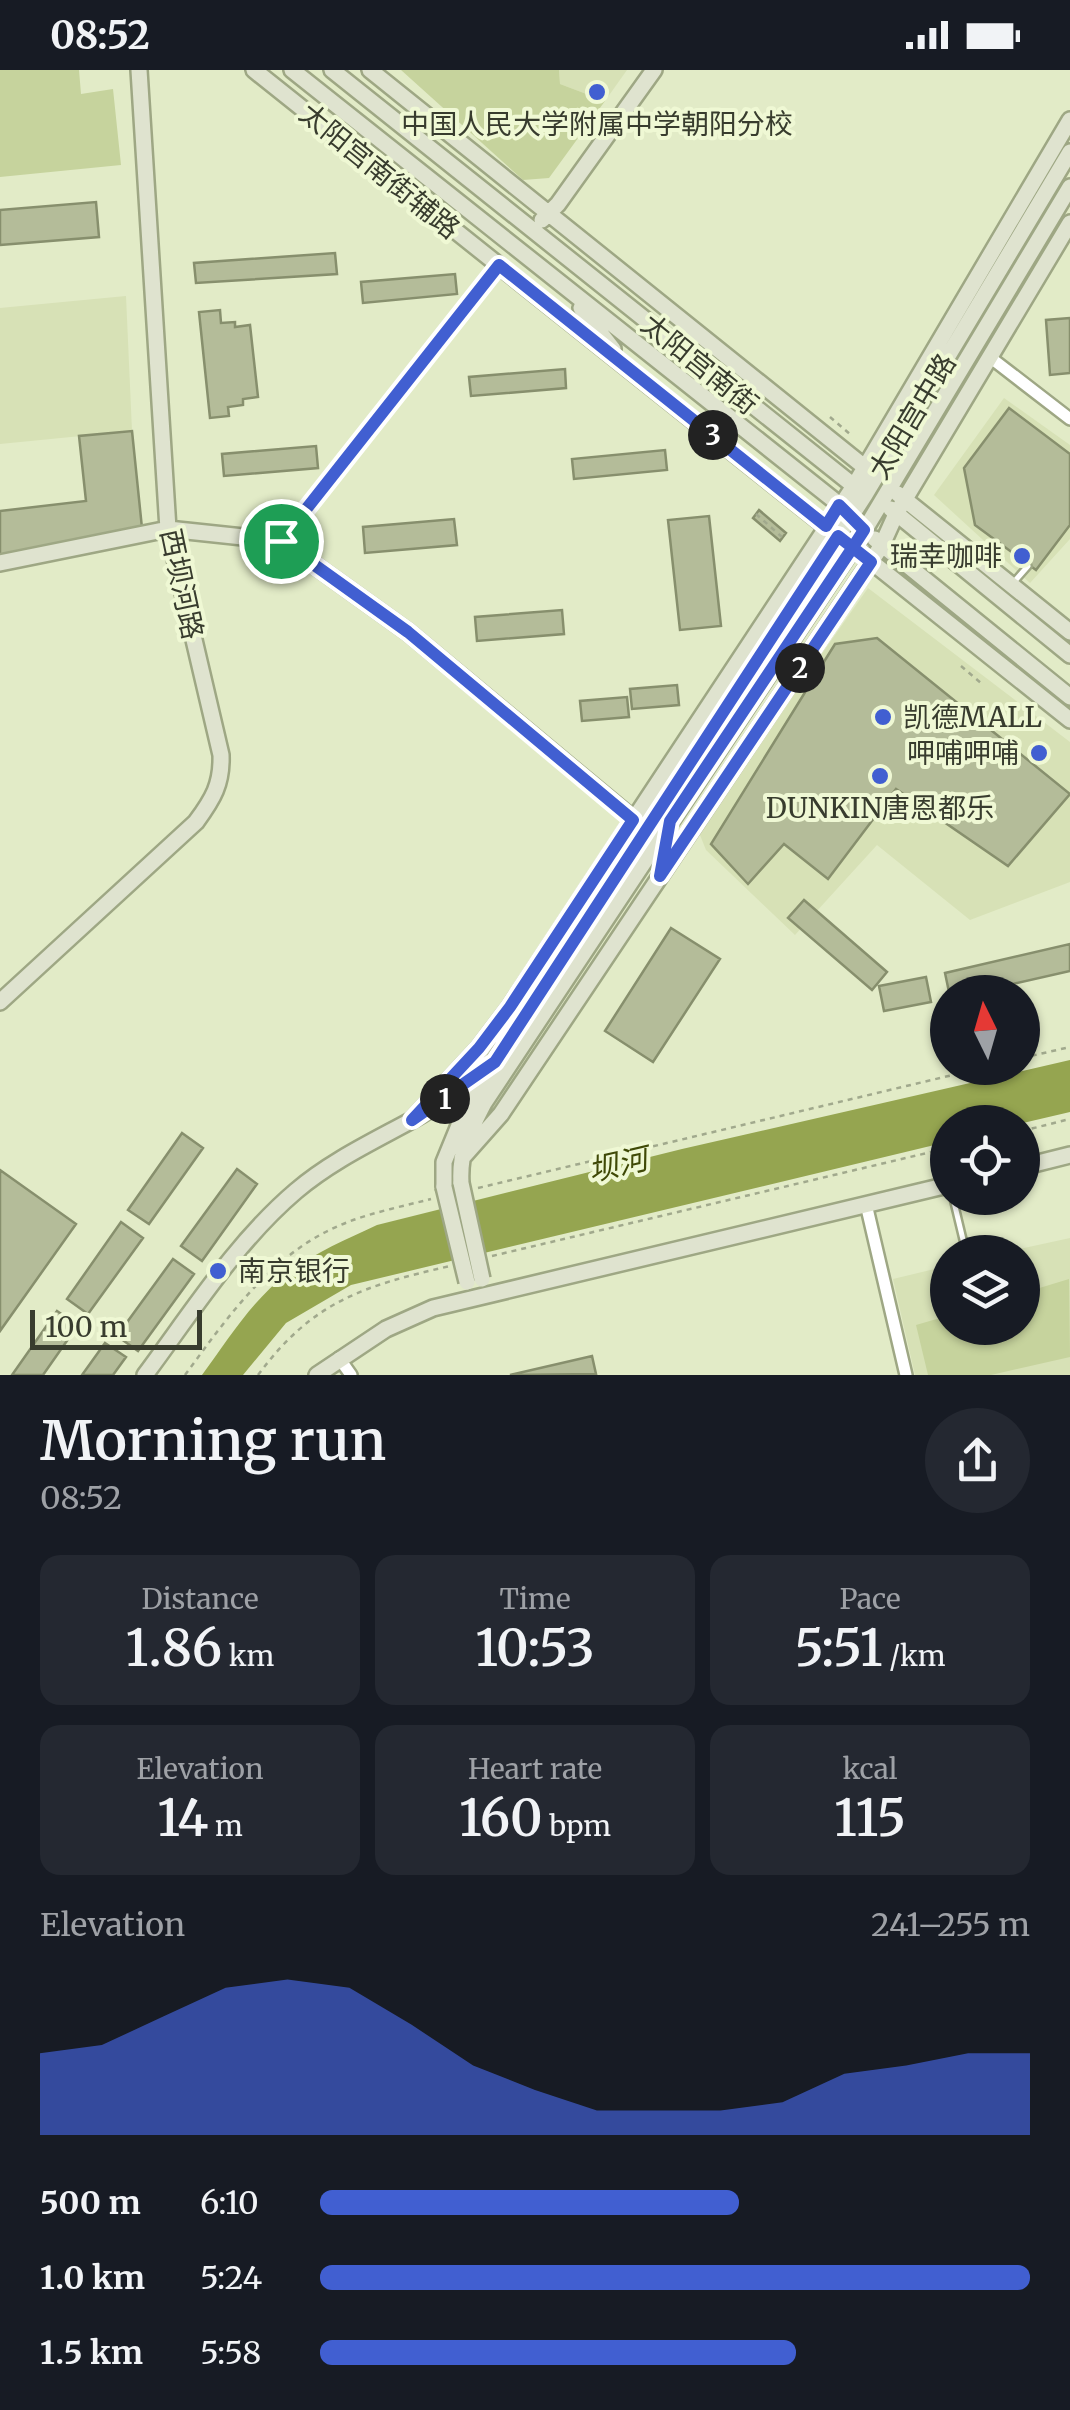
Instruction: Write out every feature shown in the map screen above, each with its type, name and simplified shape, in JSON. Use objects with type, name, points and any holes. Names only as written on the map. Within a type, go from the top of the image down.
[{"type":"street","name":"西坝河路","points":[[0,1002],[196,822],[213,800],[222,778],[221,755],[168,529],[139,70]]},
{"type":"street","name":"太阳宫南街辅路","points":[[254,70],[1070,720]]},
{"type":"street","name":"太阳宫南街","points":[[292,70],[846,510],[882,546],[1070,697]]},
{"type":"street","name":"太阳宫南街","points":[[332,70],[860,490],[886,495]]},
{"type":"street","points":[[531,229],[550,214],[654,70]]},
{"type":"street","points":[[374,74],[414,135]]},
{"type":"street","name":"太阳宫南街","points":[[374,74],[870,472],[886,495],[1070,632]]},
{"type":"street","name":"太阳宫中路","points":[[412,1120],[479,1048],[510,1007],[860,490],[1070,120]]},
{"type":"street","name":"太阳宫中路","points":[[870,472],[1070,152]]},
{"type":"street","name":"太阳宫中路","points":[[448,1189],[466,1136],[484,1102],[864,530],[1070,187]]},
{"type":"street","points":[[993,250],[1038,205]]},
{"type":"street","name":"太阳宫中路","points":[[460,1160],[501,1114],[882,546],[900,506],[1070,222]]},
{"type":"street","points":[[1036,280],[1047,226]]},
{"type":"street","points":[[281,541],[499,265]]},
{"type":"street","points":[[563,285],[630,369]]},
{"type":"street","points":[[990,358],[1068,415]]},
{"type":"street","name":"太阳宫南街","points":[[900,506],[1070,655]]},
{"type":"street","points":[[0,563],[168,529],[281,541],[408,632],[633,820]]},
{"type":"street","name":"太阳宫中路","points":[[448,1189],[444,1162],[469,1101],[667,799],[832,531]]},
{"type":"street","points":[[740,717],[758,730]]},
{"type":"street","points":[[611,853],[667,799]]},
{"type":"street","points":[[660,876],[670,821]]},
{"type":"street","points":[[145,1375],[240,1249],[298,1189],[376,1137],[412,1120],[495,1062]]},
{"type":"street","points":[[1040,1162],[1070,1155]]},
{"type":"street","points":[[448,1189],[477,1288]]},
{"type":"street","points":[[317,1375],[410,1317],[477,1288],[930,1189]]},
{"type":"street","points":[[866,1204],[906,1375]]},
{"type":"street","points":[[339,1358],[351,1375]]},
{"type":"lane","points":[[1011,585],[1028,566]]},
{"type":"path","points":[[830,418],[851,435]]},
{"type":"path","points":[[756,514],[782,537]]},
{"type":"path","points":[[961,666],[981,683]]},
{"type":"path","points":[[1040,1054],[1070,1047]]},
{"type":"path","points":[[477,1188],[930,1080]]},
{"type":"path","points":[[1040,1126],[1070,1119]]},
{"type":"path","points":[[494,1256],[930,1152]]},
{"type":"path","points":[[185,1375],[242,1299],[296,1250],[350,1221],[448,1189]]},
{"type":"path","points":[[258,1375],[303,1323],[340,1300],[403,1277],[458,1264]]},
{"type":"shaded area","points":[[0,70],[79,70],[81,94],[113,89],[121,165],[0,177]]},
{"type":"shaded area","points":[[401,70],[559,70],[560,84],[605,101],[549,178],[523,180]]},
{"type":"shaded area","name":"中国人民大学附属中学朝阳分校","points":[[559,70],[627,70],[605,101],[560,84]]},
{"type":"shaded area","points":[[126,296],[132,431],[0,444],[0,308]]},
{"type":"shaded area","points":[[1004,398],[1070,445],[1070,539],[1030,583],[934,495]]},
{"type":"shaded area","name":"凯德MALL","points":[[868,588],[1070,742],[1070,882],[970,920],[877,845],[795,935],[706,850],[698,830]]},
{"type":"shaded area","points":[[1070,1238],[1070,1375],[915,1375],[893,1279],[930,1270],[930,1345],[1040,1345],[1040,1245]]},
{"type":"shaded area","points":[[1069,1279],[1070,1357],[991,1375],[928,1375],[916,1325],[930,1321],[930,1345],[1040,1345],[1040,1288]]},
{"type":"water","name":"坝河","points":[[1070,1060],[1070,1112],[1040,1119],[1040,1105],[930,1105],[930,1146],[351,1285],[286,1323],[243,1375],[202,1375],[241,1321],[275,1284],[309,1259],[377,1225],[961,1085],[1040,1085],[1040,1067]]},
{"type":"building","points":[[96,202],[99,237],[0,245],[0,210]]},
{"type":"building","points":[[335,253],[337,274],[196,283],[194,263]]},
{"type":"building","points":[[455,274],[457,294],[363,303],[361,282]]},
{"type":"building","points":[[220,310],[221,323],[235,322],[235,327],[250,325],[258,397],[228,407],[229,416],[210,418],[199,312]]},
{"type":"building","points":[[1070,318],[1070,373],[1050,375],[1046,320]]},
{"type":"building","points":[[565,369],[566,388],[471,396],[469,377]]},
{"type":"building","points":[[1009,408],[1070,454],[1070,525],[1036,570],[975,525],[964,468]]},
{"type":"building","points":[[132,431],[142,528],[0,558],[0,511],[86,501],[79,436]]},
{"type":"building","points":[[316,446],[318,468],[224,476],[222,454]]},
{"type":"building","points":[[665,450],[667,470],[574,479],[572,459]]},
{"type":"building","points":[[759,510],[786,533],[780,541],[753,518]]},
{"type":"building","points":[[709,516],[721,626],[680,630],[668,520]]},
{"type":"building","points":[[454,519],[457,545],[365,553],[363,527]]},
{"type":"building","points":[[562,610],[564,634],[477,641],[475,617]]},
{"type":"building","name":"凯德MALL","points":[[877,638],[1070,794],[1008,866],[896,789],[828,879],[784,844],[748,884],[711,844],[835,644]]},
{"type":"building","points":[[677,685],[679,705],[632,709],[630,689]]},
{"type":"building","points":[[627,697],[629,717],[582,721],[580,701]]},
{"type":"building","points":[[804,900],[887,972],[872,990],[788,918]]},
{"type":"building","points":[[671,928],[720,959],[653,1062],[605,1031]]},
{"type":"building","points":[[1070,944],[1070,971],[1040,978],[945,973]]},
{"type":"building","points":[[926,977],[930,1002],[884,1011],[879,986]]},
{"type":"building","points":[[182,1133],[203,1148],[149,1224],[128,1210]]},
{"type":"building","points":[[237,1169],[257,1184],[202,1261],[181,1246]]},
{"type":"building","points":[[0,1170],[76,1224],[0,1331]]},
{"type":"building","points":[[121,1222],[143,1238],[88,1314],[67,1299]]},
{"type":"building","points":[[173,1259],[194,1274],[138,1351],[117,1336]]},
{"type":"building","points":[[57,1311],[78,1325],[43,1375],[12,1375]]},
{"type":"building","points":[[105,1343],[126,1357],[113,1375],[82,1375]]},
{"type":"building","points":[[592,1356],[596,1374],[510,1375]]},
{"type":"place","name":"中国人民大学附属中学朝阳分校","points":[[597,92]]},
{"type":"place","name":"瑞幸咖啡","points":[[1022,556]]},
{"type":"place","name":"凯德MALL","points":[[883,717]]},
{"type":"place","name":"呷哺呷哺","points":[[1039,753]]},
{"type":"place","name":"DUNKIN唐恩都乐","points":[[880,776]]},
{"type":"place","name":"南京银行","points":[[218,1271]]},
{"type":"route","points":[[281,541],[408,632],[633,820],[510,1007],[479,1048],[412,1120],[495,1062],[838,536],[853,547],[871,562],[660,876],[670,821],[853,547],[864,530],[839,505],[826,526],[499,265],[281,541]]}]
